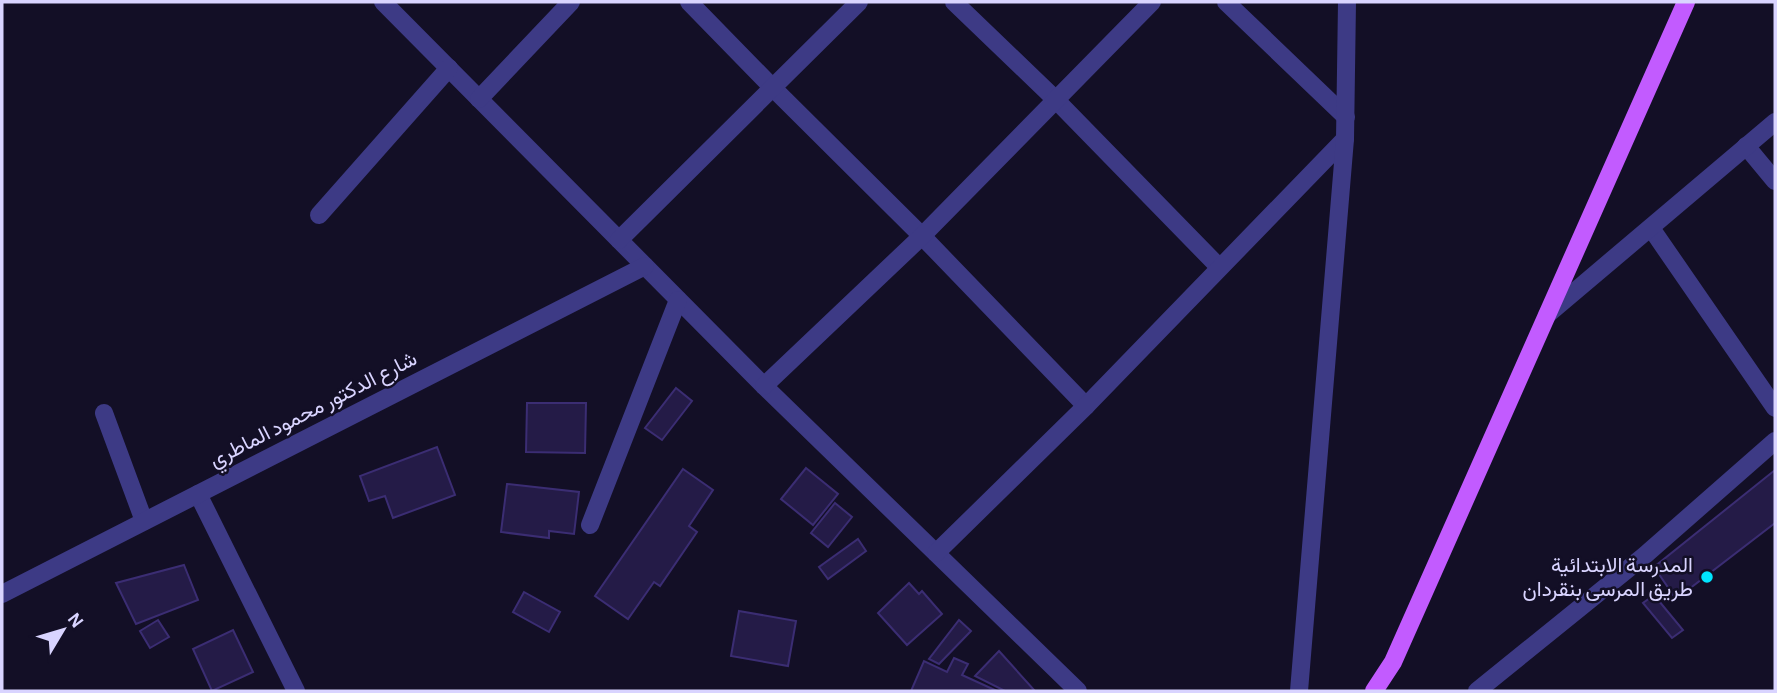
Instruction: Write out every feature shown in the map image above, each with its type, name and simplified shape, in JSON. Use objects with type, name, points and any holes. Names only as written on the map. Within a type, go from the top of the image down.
[{"type":"main road","points":[[1374,691],[1393,662],[1686,2]]},
{"type":"street","points":[[383,2],[764,386],[1078,691]]},
{"type":"street","points":[[479,99],[571,2]]},
{"type":"street","points":[[690,2],[1086,406]]},
{"type":"street","points":[[619,240],[859,2]]},
{"type":"street","points":[[954,2],[1056,100],[1219,267]]},
{"type":"street","points":[[764,386],[922,236],[1152,2]]},
{"type":"street","points":[[1226,2],[1346,117]]},
{"type":"street","points":[[1299,691],[1345,139],[1347,2]]},
{"type":"street","points":[[319,215],[449,68]]},
{"type":"street","points":[[1548,315],[1775,122]]},
{"type":"street","points":[[936,553],[1086,406],[1345,139]]},
{"type":"street","points":[[1746,146],[1775,181]]},
{"type":"street","points":[[1651,228],[1775,408]]},
{"type":"street","name":"شارع الدكتور محمود الماطري","points":[[2,593],[645,266]]},
{"type":"street","points":[[590,526],[678,300]]},
{"type":"street","points":[[104,413],[145,521]]},
{"type":"street","points":[[1477,691],[1644,556],[1775,441]]},
{"type":"street","points":[[198,494],[296,691]]},
{"type":"building","points":[[676,388],[692,401],[662,440],[645,428]]},
{"type":"building","points":[[527,403],[586,403],[585,453],[526,452]]},
{"type":"building","points":[[437,447],[455,495],[393,518],[385,496],[369,501],[360,476]]},
{"type":"building","points":[[806,468],[838,494],[813,525],[781,499]]},
{"type":"building","points":[[683,469],[713,490],[689,526],[697,532],[660,586],[654,582],[628,619],[595,596]]},
{"type":"building","points":[[1775,470],[1775,523],[1676,599],[1654,567]]},
{"type":"building","points":[[507,484],[579,492],[574,534],[549,531],[549,538],[501,532]]},
{"type":"building","points":[[835,503],[852,517],[828,547],[811,533]]},
{"type":"building","points":[[858,539],[866,551],[828,579],[819,567]]},
{"type":"building","points":[[184,565],[198,600],[136,624],[116,583]]},
{"type":"building","points":[[909,583],[919,594],[922,591],[942,614],[907,645],[878,613]]},
{"type":"building","points":[[524,592],[560,612],[549,632],[513,612]]},
{"type":"building","points":[[1654,595],[1683,630],[1672,638],[1643,603]]},
{"type":"building","points":[[739,611],[796,621],[788,666],[731,656]]},
{"type":"building","points":[[158,620],[169,637],[150,648],[140,631]]},
{"type":"building","points":[[959,620],[971,631],[939,664],[929,659]]},
{"type":"building","points":[[233,630],[253,672],[212,691],[193,649]]},
{"type":"building","points":[[999,651],[1035,691],[1005,691],[975,676]]},
{"type":"building","points":[[954,658],[968,664],[962,675],[997,691],[911,691],[924,661],[947,672]]},
{"type":"place","name":"المدرسة الابتدائية طريق المرسى بنقردان","points":[[1707,577]]}]
